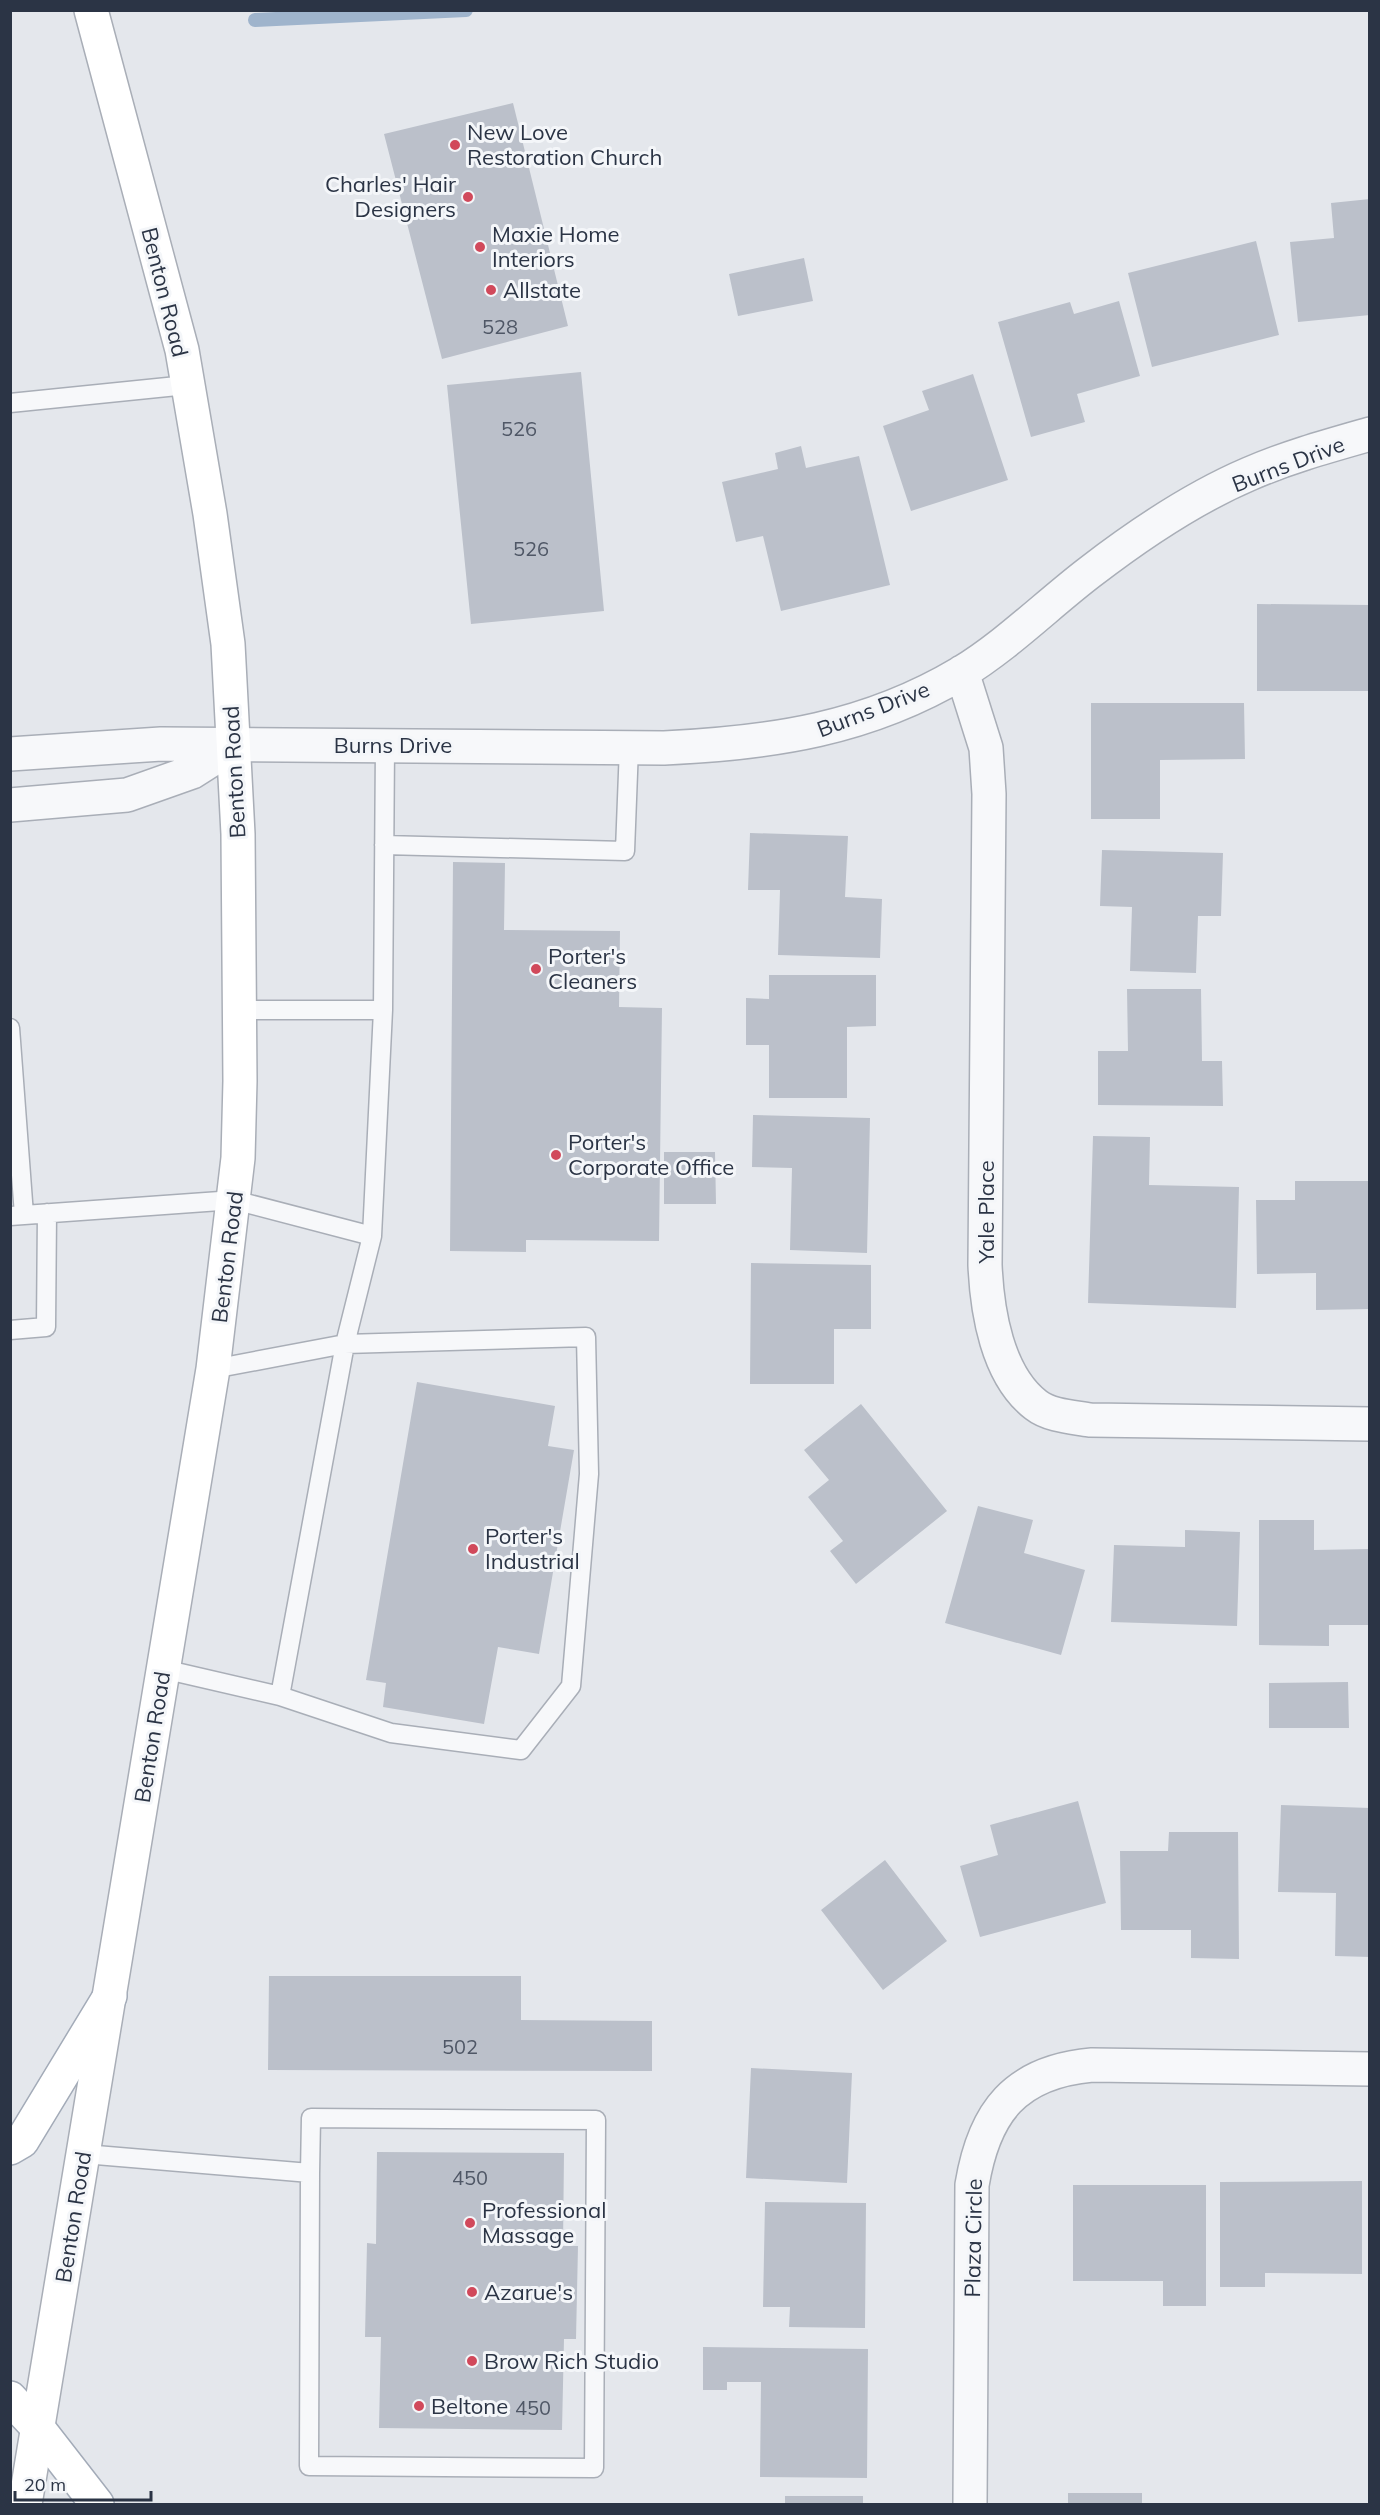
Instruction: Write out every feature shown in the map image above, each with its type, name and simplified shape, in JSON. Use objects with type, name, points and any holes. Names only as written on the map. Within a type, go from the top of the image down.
[{"type":"main road","name":"Benton Road","points":[[25,2505],[213,1370],[238,1158],[240,1010],[238,834],[226,632],[210,514],[182,350],[91,10]]},
{"type":"main road","points":[[10,2148],[22,2141],[110,1996]]},
{"type":"main road","points":[[10,2398],[38,2428],[97,2505]]},
{"type":"street","name":"Burns Drive","points":[[10,754],[161,744],[716,746],[808,734],[904,702],[962,672],[1091,571],[1189,506],[1247,474],[1308,451],[1370,435]]},
{"type":"street","name":"Yale Place","points":[[962,672],[986,748],[989,794],[985,1265],[987,1302],[995,1338],[1011,1374],[1023,1392],[1038,1407],[1090,1420],[1370,1424]]},
{"type":"street","points":[[10,805],[127,795],[192,772],[233,746]]},
{"type":"street","name":"Plaza Circle","points":[[970,2505],[972,2185],[976,2158],[987,2128],[1008,2099],[1051,2072],[1092,2065],[1370,2069]]},
{"type":"lane","points":[[10,403],[187,385]]},
{"type":"lane","points":[[280,1696],[345,1344],[372,1236],[382,1010],[385,745]]},
{"type":"lane","points":[[384,844],[625,851],[629,747]]},
{"type":"lane","points":[[240,1010],[382,1010]]},
{"type":"lane","points":[[10,1028],[17,1216],[234,1200],[372,1236]]},
{"type":"lane","points":[[10,1330],[46,1327],[47,1213]]},
{"type":"lane","points":[[163,1669],[280,1696],[391,1733],[521,1750],[571,1686],[589,1474],[586,1337],[345,1344],[213,1370]]},
{"type":"lane","points":[[311,2118],[596,2120],[594,2468],[309,2466],[310,2173],[311,2118]]},
{"type":"lane","points":[[84,2154],[310,2173]]},
{"type":"building","points":[[513,103],[568,326],[442,359],[384,134]]},
{"type":"building","points":[[1370,199],[1370,315],[1298,322],[1290,242],[1334,238],[1331,203]]},
{"type":"building","points":[[1256,241],[1279,335],[1152,367],[1128,273]]},
{"type":"building","points":[[804,258],[813,301],[738,316],[729,274]]},
{"type":"building","points":[[1119,301],[1140,376],[1077,394],[1085,422],[1031,437],[998,322],[1070,302],[1074,314]]},
{"type":"building","points":[[581,372],[604,611],[471,624],[447,385]]},
{"type":"building","points":[[973,374],[1008,480],[911,511],[883,426],[929,410],[922,391]]},
{"type":"building","points":[[801,446],[806,468],[859,456],[890,585],[781,611],[763,536],[736,542],[722,482],[778,469],[775,453]]},
{"type":"building","points":[[1257,604],[1370,605],[1370,691],[1257,691]]},
{"type":"building","points":[[1091,703],[1244,703],[1245,759],[1160,760],[1160,819],[1091,819]]},
{"type":"building","points":[[750,833],[848,836],[845,897],[882,899],[880,958],[778,955],[780,890],[748,890]]},
{"type":"building","points":[[1102,850],[1223,853],[1221,916],[1198,916],[1196,973],[1130,971],[1132,907],[1100,906]]},
{"type":"building","points":[[453,862],[505,863],[504,930],[620,931],[619,1007],[662,1008],[659,1241],[526,1240],[526,1252],[450,1251]]},
{"type":"building","points":[[769,975],[876,975],[876,1026],[847,1027],[847,1098],[769,1098],[769,1045],[746,1045],[746,998],[769,999]]},
{"type":"building","points":[[1127,989],[1201,989],[1202,1061],[1222,1061],[1223,1106],[1098,1105],[1098,1051],[1128,1051]]},
{"type":"building","points":[[753,1115],[870,1118],[867,1253],[790,1250],[792,1168],[752,1167]]},
{"type":"building","points":[[1093,1136],[1150,1137],[1149,1185],[1239,1187],[1236,1308],[1088,1303]]},
{"type":"building","points":[[664,1152],[715,1152],[716,1204],[664,1204]]},
{"type":"building","points":[[1295,1181],[1370,1181],[1370,1309],[1316,1310],[1316,1273],[1257,1274],[1256,1200],[1295,1200]]},
{"type":"building","points":[[751,1263],[871,1265],[871,1329],[834,1329],[834,1384],[750,1384]]},
{"type":"building","name":"Porter's Industrial","points":[[417,1382],[555,1406],[548,1446],[574,1450],[539,1654],[498,1647],[484,1724],[383,1707],[386,1683],[366,1680]]},
{"type":"building","points":[[861,1404],[947,1511],[856,1584],[830,1551],[843,1541],[808,1497],[829,1480],[804,1450]]},
{"type":"building","points":[[978,1506],[1033,1520],[1024,1553],[1085,1570],[1061,1655],[945,1623]]},
{"type":"building","points":[[1259,1520],[1314,1520],[1314,1550],[1370,1549],[1370,1625],[1329,1625],[1329,1646],[1259,1645]]},
{"type":"building","points":[[1185,1530],[1240,1532],[1237,1626],[1111,1622],[1114,1545],[1185,1547]]},
{"type":"building","points":[[1348,1682],[1349,1728],[1269,1728],[1269,1683]]},
{"type":"building","points":[[1078,1801],[1106,1903],[980,1937],[960,1866],[998,1855],[990,1825]]},
{"type":"building","points":[[1281,1805],[1370,1808],[1370,1957],[1335,1956],[1336,1893],[1278,1892]]},
{"type":"building","points":[[1169,1832],[1238,1832],[1239,1959],[1191,1958],[1191,1930],[1121,1930],[1120,1851],[1168,1851]]},
{"type":"building","points":[[885,1860],[947,1941],[883,1990],[821,1910]]},
{"type":"building","points":[[269,1976],[521,1976],[521,2020],[652,2021],[652,2071],[268,2070]]},
{"type":"building","points":[[751,2068],[852,2073],[847,2183],[746,2178]]},
{"type":"building","points":[[377,2152],[564,2153],[563,2246],[578,2246],[576,2339],[564,2339],[562,2430],[379,2428],[381,2337],[365,2337],[367,2243],[376,2244]]},
{"type":"building","points":[[1362,2181],[1362,2274],[1265,2273],[1265,2287],[1220,2287],[1220,2182]]},
{"type":"building","points":[[1073,2185],[1206,2185],[1206,2306],[1163,2306],[1163,2281],[1073,2281]]},
{"type":"building","points":[[765,2202],[866,2203],[865,2328],[789,2327],[790,2307],[763,2307]]},
{"type":"building","points":[[703,2347],[868,2349],[867,2478],[760,2477],[761,2382],[727,2382],[727,2390],[703,2390]]},
{"type":"building","points":[[1068,2493],[1142,2493],[1142,2504],[1068,2504]]},
{"type":"building","points":[[785,2496],[863,2496],[863,2504],[785,2504]]},
{"type":"waterway","points":[[255,20],[466,10]]},
{"type":"place","name":"New Love Restoration Church","points":[[455,145]]},
{"type":"place","name":"Charles' Hair Designers","points":[[468,197]]},
{"type":"place","name":"Maxie Home Interiors","points":[[480,247]]},
{"type":"place","name":"Allstate","points":[[491,290]]},
{"type":"place","name":"Porter's Cleaners","points":[[536,969]]},
{"type":"place","name":"Porter's Corporate Office","points":[[556,1155]]},
{"type":"place","name":"Porter's Industrial","points":[[473,1549]]},
{"type":"place","name":"Professional Massage","points":[[470,2223]]},
{"type":"place","name":"Azarue's","points":[[472,2292]]},
{"type":"place","name":"Brow Rich Studio","points":[[472,2361]]},
{"type":"place","name":"Beltone","points":[[419,2406]]}]
